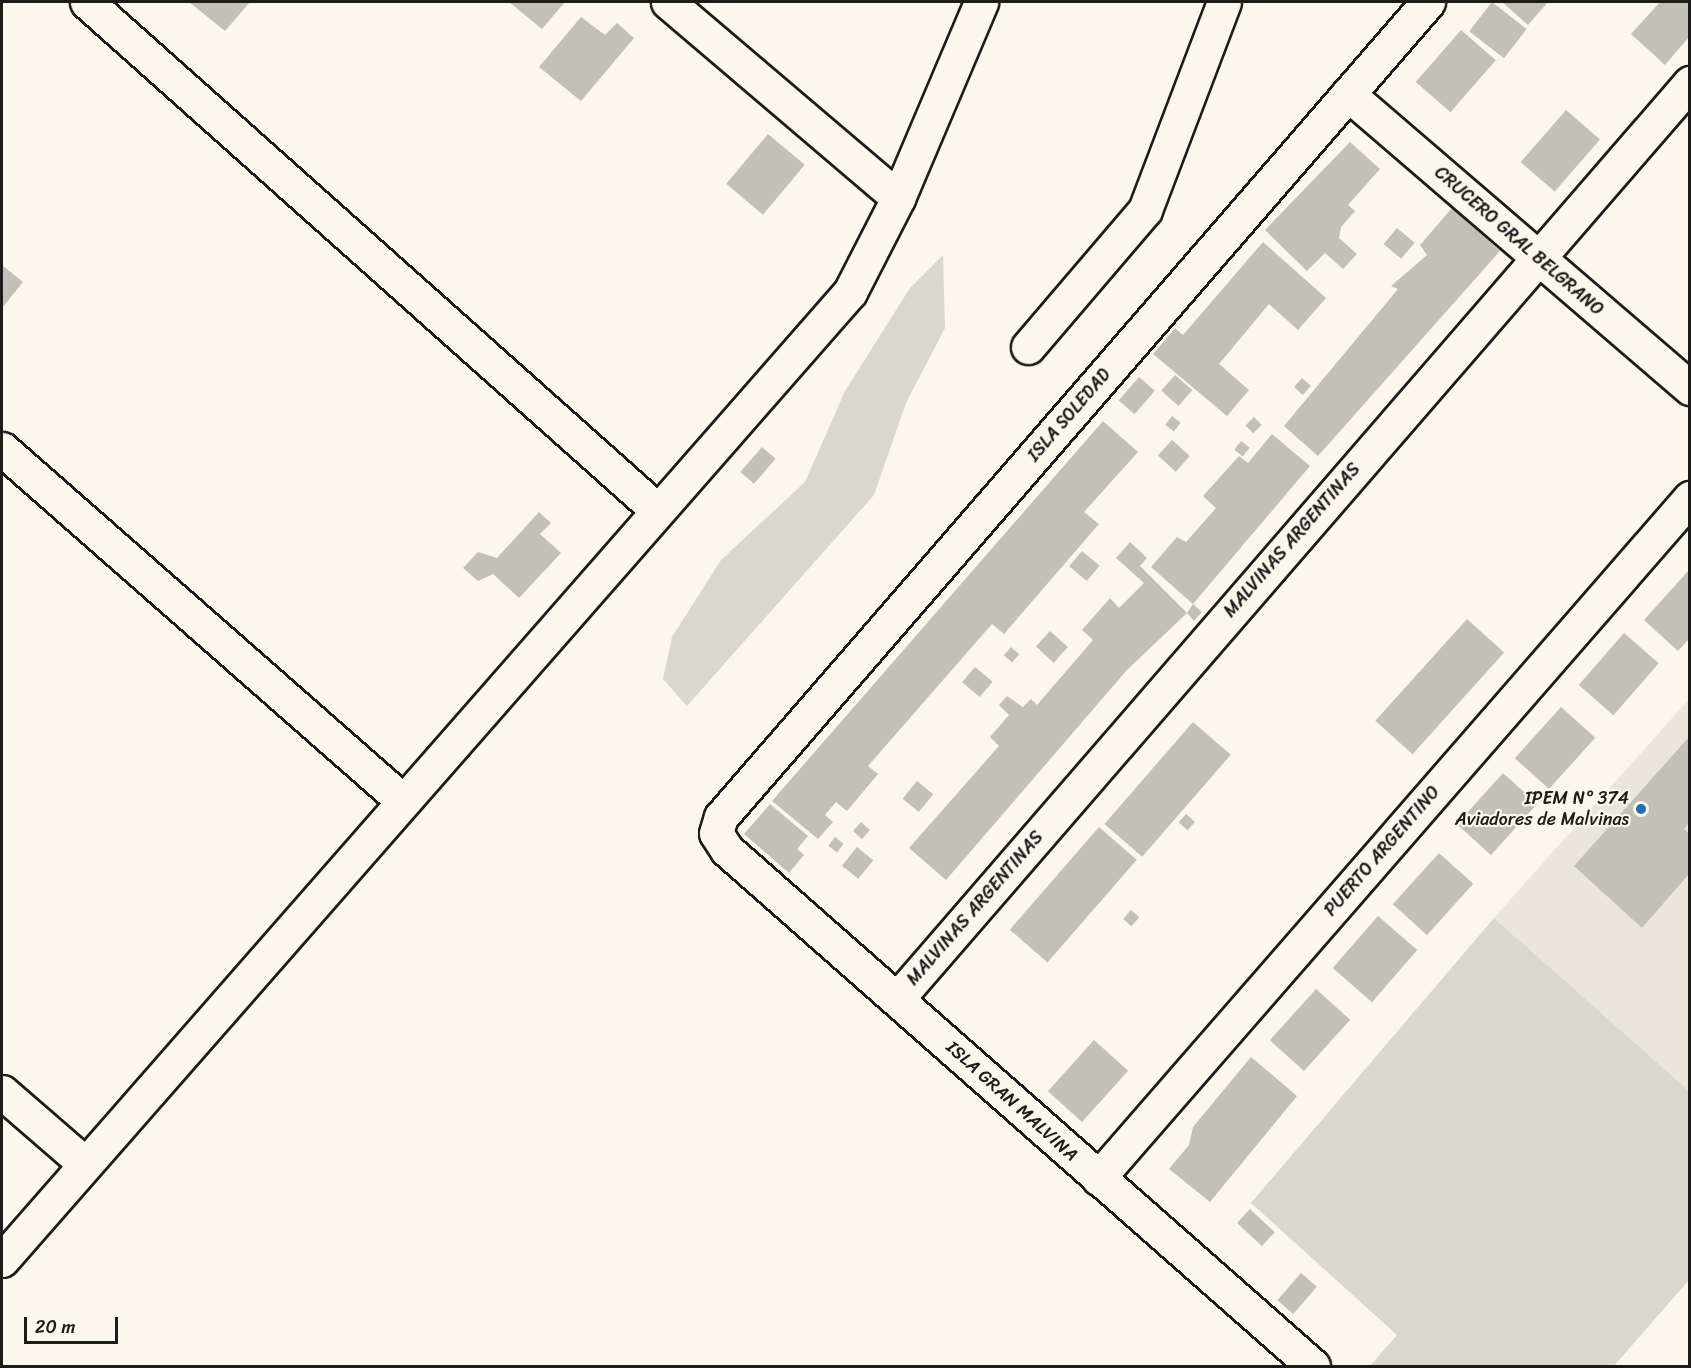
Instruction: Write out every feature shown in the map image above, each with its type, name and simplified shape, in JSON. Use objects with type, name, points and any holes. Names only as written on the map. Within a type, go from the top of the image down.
[{"type":"street","points":[[87,2],[657,510]]},
{"type":"street","points":[[669,2],[898,198]]},
{"type":"street","points":[[2,1260],[850,292],[898,198],[981,2]]},
{"type":"street","points":[[1028,347],[1145,210],[1224,2]]},
{"type":"street","name":"ISLA SOLEDAD","points":[[716,832],[721,818],[1428,2]]},
{"type":"street","name":"MALVINAS ARGENTINAS","points":[[897,999],[1537,256],[1689,83]]},
{"type":"street","name":"CRUCERO GRAL BELGRANO","points":[[1348,94],[1689,388]]},
{"type":"street","points":[[2,448],[403,801]]},
{"type":"street","name":"PUERTO ARGENTINO","points":[[1098,1178],[1689,498]]},
{"type":"street","name":"ISLA GRAN MALVINA","points":[[716,832],[727,850],[1313,1366]]},
{"type":"street","points":[[2,1092],[85,1164]]},
{"type":"shaded area","points":[[943,255],[945,328],[906,403],[874,495],[687,706],[663,679],[672,637],[721,560],[805,482],[845,391],[910,288]]},
{"type":"shaded area","name":"IPEM N° 374 Aviadores de Malvinas","points":[[1689,699],[1689,1091],[1494,918]]},
{"type":"shaded area","points":[[1494,918],[1689,1091],[1689,1280],[1614,1366],[1370,1366],[1397,1335],[1251,1203]]},
{"type":"building","points":[[189,2],[250,2],[225,31]]},
{"type":"building","points":[[509,2],[565,2],[542,29]]},
{"type":"building","points":[[1492,2],[1527,29],[1504,58],[1469,31]]},
{"type":"building","points":[[1502,2],[1548,2],[1528,25]]},
{"type":"building","points":[[1660,2],[1689,2],[1689,37],[1665,65],[1631,34]]},
{"type":"building","points":[[581,17],[605,35],[617,23],[634,38],[581,101],[539,67]]},
{"type":"building","points":[[1461,30],[1496,60],[1450,112],[1416,82]]},
{"type":"building","points":[[1566,110],[1600,140],[1555,192],[1521,162]]},
{"type":"building","points":[[768,134],[805,165],[763,215],[726,184]]},
{"type":"building","points":[[1350,142],[1380,169],[1348,205],[1355,211],[1341,227],[1339,238],[1357,254],[1343,269],[1325,253],[1307,271],[1265,230]]},
{"type":"building","points":[[1452,208],[1500,251],[1318,456],[1284,426],[1398,289],[1391,286],[1427,255],[1420,245]]},
{"type":"building","points":[[1397,228],[1415,243],[1401,259],[1384,244]]},
{"type":"building","points":[[1263,242],[1326,298],[1298,330],[1269,304],[1219,364],[1249,390],[1227,416],[1153,354],[1175,328],[1183,335]]},
{"type":"building","points":[[2,265],[23,282],[2,308]]},
{"type":"building","points":[[1175,375],[1192,390],[1179,406],[1161,391]]},
{"type":"building","points":[[1139,377],[1155,391],[1135,414],[1119,400]]},
{"type":"building","points":[[1302,378],[1311,386],[1303,395],[1294,387]]},
{"type":"building","points":[[1172,416],[1181,423],[1174,431],[1165,425]]},
{"type":"building","points":[[1254,417],[1262,425],[1253,433],[1246,425]]},
{"type":"building","points":[[1103,421],[1138,452],[1084,512],[1099,524],[1004,634],[992,624],[868,766],[878,774],[847,811],[836,802],[825,815],[833,822],[818,839],[772,801]]},
{"type":"building","points":[[1272,434],[1310,466],[1193,604],[1151,567],[1177,537],[1186,542],[1216,508],[1203,496],[1239,456],[1248,463]]},
{"type":"building","points":[[1172,440],[1190,456],[1176,472],[1158,456]]},
{"type":"building","points":[[1241,441],[1250,448],[1243,456],[1234,450]]},
{"type":"building","points":[[762,447],[776,459],[754,484],[740,472]]},
{"type":"building","points":[[539,512],[551,523],[540,534],[561,553],[519,598],[493,574],[478,581],[463,568],[478,552],[497,558]]},
{"type":"building","points":[[1130,542],[1147,558],[1140,566],[1187,613],[1127,670],[946,880],[909,848],[999,746],[990,737],[1009,715],[999,705],[1007,696],[1023,707],[1031,699],[1037,705],[1093,640],[1082,630],[1110,598],[1119,608],[1144,583],[1116,558]]},
{"type":"building","points":[[1082,551],[1100,566],[1087,581],[1069,566]]},
{"type":"building","points":[[1689,570],[1689,639],[1678,651],[1644,620]]},
{"type":"building","points":[[1193,604],[1202,612],[1194,621],[1187,613]]},
{"type":"building","points":[[1467,619],[1504,652],[1412,754],[1375,721]]},
{"type":"building","points":[[1050,631],[1068,647],[1054,663],[1036,647]]},
{"type":"building","points":[[1624,633],[1659,663],[1613,715],[1579,685]]},
{"type":"building","points":[[1011,647],[1019,654],[1012,663],[1004,655]]},
{"type":"building","points":[[975,667],[993,682],[980,697],[962,682]]},
{"type":"building","points":[[1561,707],[1595,738],[1549,789],[1515,758]]},
{"type":"building","points":[[1193,722],[1231,755],[1142,857],[1104,824]]},
{"type":"building","points":[[1689,737],[1689,823],[1684,829],[1689,834],[1689,874],[1642,928],[1574,866]]},
{"type":"building","points":[[1503,773],[1537,804],[1491,855],[1457,824]]},
{"type":"building","points":[[917,781],[933,794],[919,812],[903,799]]},
{"type":"building","points":[[770,804],[808,836],[797,849],[804,855],[789,873],[744,834]]},
{"type":"building","points":[[1186,814],[1195,822],[1188,830],[1179,822]]},
{"type":"building","points":[[861,822],[870,830],[862,839],[853,831]]},
{"type":"building","points":[[1099,827],[1137,860],[1048,962],[1010,930]]},
{"type":"building","points":[[835,837],[844,844],[837,852],[828,846]]},
{"type":"building","points":[[857,847],[873,860],[858,879],[842,866]]},
{"type":"building","points":[[1439,853],[1473,884],[1427,935],[1393,904]]},
{"type":"building","points":[[1131,910],[1139,917],[1131,926],[1123,919]]},
{"type":"building","points":[[1378,916],[1417,950],[1372,1002],[1333,968]]},
{"type":"building","points":[[1316,989],[1350,1020],[1304,1071],[1270,1040]]},
{"type":"building","points":[[1094,1040],[1128,1071],[1082,1122],[1048,1091]]},
{"type":"building","points":[[1251,1057],[1297,1096],[1210,1202],[1169,1169],[1189,1145],[1193,1127]]},
{"type":"building","points":[[1250,1209],[1275,1232],[1262,1246],[1237,1223]]},
{"type":"building","points":[[1301,1273],[1317,1287],[1293,1314],[1277,1300]]},
{"type":"place","name":"IPEM N° 374 Aviadores de Malvinas","points":[[1641,809]]}]
